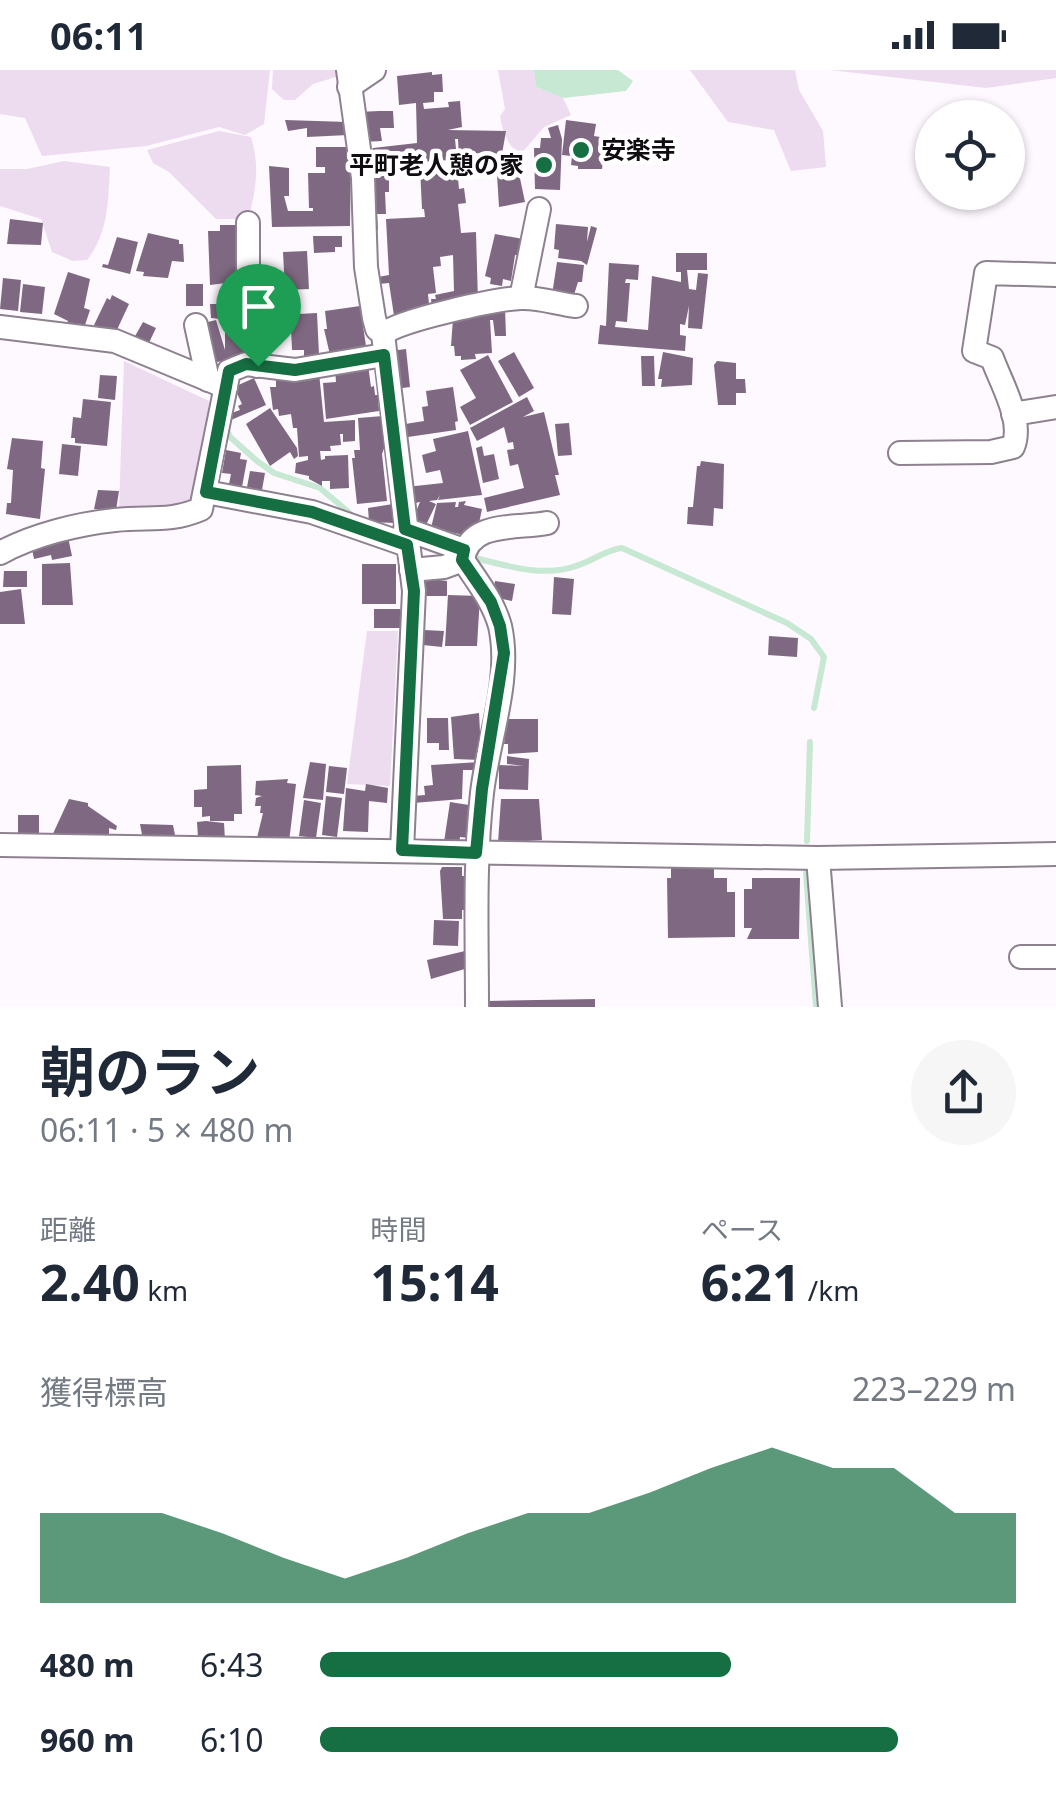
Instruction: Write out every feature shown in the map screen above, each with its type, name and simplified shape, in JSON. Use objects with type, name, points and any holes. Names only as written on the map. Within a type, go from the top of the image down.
[{"type":"street","points":[[374,70],[349,78],[363,178],[366,268],[374,318],[383,344],[414,591],[402,850]]},
{"type":"street","points":[[521,298],[538,209]]},
{"type":"street","points":[[248,223],[248,288],[258,306],[258,366]]},
{"type":"street","points":[[900,453],[991,452],[1013,447],[1017,438],[1013,414],[992,358],[974,351],[986,272],[1056,275]]},
{"type":"street","points":[[219,387],[229,371],[246,364],[295,370],[383,344],[391,328],[444,313],[521,298],[576,306]]},
{"type":"street","points":[[0,553],[22,541],[114,520],[179,518],[201,509],[217,434],[219,387],[196,324]]},
{"type":"street","points":[[0,328],[115,341],[219,387]]},
{"type":"street","points":[[1013,414],[1056,407]]},
{"type":"street","points":[[206,492],[312,512],[463,555],[491,602],[504,653],[476,853],[477,1007]]},
{"type":"street","points":[[411,570],[444,566],[463,555],[486,529],[547,522]]},
{"type":"street","points":[[0,845],[818,858],[1056,854]]},
{"type":"street","points":[[818,858],[830,1007]]},
{"type":"street","points":[[1020,956],[1056,957]]},
{"type":"shaded area","points":[[0,70],[270,70],[264,124],[245,135],[219,127],[146,146],[42,156],[25,118],[0,114]]},
{"type":"shaded area","points":[[273,70],[343,70],[342,75],[313,84],[295,100],[284,100],[272,89]]},
{"type":"shaded area","points":[[498,70],[534,70],[536,87],[563,98],[571,115],[544,127],[520,155],[503,128],[500,116],[505,109]]},
{"type":"shaded area","points":[[534,70],[618,70],[633,81],[626,91],[563,98],[536,87]]},
{"type":"shaded area","points":[[690,70],[795,70],[799,90],[823,131],[826,167],[791,171],[774,130],[728,122]]},
{"type":"shaded area","points":[[830,70],[1056,70],[1056,78],[986,88]]},
{"type":"shaded area","points":[[219,131],[251,137],[256,178],[248,219],[216,219],[169,172],[153,163],[147,150]]},
{"type":"shaded area","points":[[64,161],[110,167],[103,227],[87,260],[73,261],[52,252],[41,219],[0,206],[0,169],[27,169]]},
{"type":"shaded area","points":[[124,361],[209,401],[206,451],[194,502],[178,509],[119,510]]},
{"type":"shaded area","points":[[367,631],[398,631],[390,786],[347,784]]},
{"type":"building","points":[[442,74],[443,92],[434,92],[434,102],[423,103],[424,109],[449,107],[448,102],[460,101],[462,127],[448,130],[506,131],[502,154],[468,153],[468,158],[459,158],[455,139],[456,149],[449,150],[450,160],[366,166],[373,148],[417,143],[416,103],[399,105],[397,76]]},
{"type":"building","points":[[393,111],[394,128],[380,128],[382,141],[362,142],[359,112]]},
{"type":"building","points":[[285,120],[348,122],[348,135],[307,137],[307,128],[288,131]]},
{"type":"building","points":[[566,120],[596,124],[594,136],[606,138],[602,169],[578,169],[571,165],[572,156],[562,155]]},
{"type":"building","points":[[558,125],[562,139],[560,190],[535,189],[534,148],[540,148],[541,138],[551,138],[548,128]]},
{"type":"building","points":[[316,147],[351,147],[350,226],[272,227],[269,166],[289,168],[289,196],[284,196],[288,211],[313,211],[309,208],[308,173],[325,173],[325,167],[316,167]]},
{"type":"building","points":[[517,164],[525,202],[499,207],[497,174]]},
{"type":"building","points":[[457,167],[459,189],[464,188],[466,203],[458,204],[461,233],[476,232],[478,302],[432,309],[431,299],[436,299],[435,295],[454,291],[453,255],[440,257],[441,266],[433,267],[436,293],[428,294],[430,314],[395,322],[389,283],[379,284],[378,277],[389,275],[386,219],[425,217],[420,168]]},
{"type":"building","points":[[384,171],[395,171],[395,179],[389,179],[389,192],[385,192],[386,214],[377,214],[378,230],[371,230],[368,176],[384,176]]},
{"type":"building","points":[[10,219],[43,223],[41,245],[7,244]]},
{"type":"building","points":[[556,224],[588,227],[587,242],[591,226],[597,228],[587,265],[558,258],[559,250],[554,249]]},
{"type":"building","points":[[220,225],[236,225],[236,230],[243,230],[242,281],[210,285],[208,231],[220,231]]},
{"type":"building","points":[[148,233],[183,244],[184,262],[172,261],[168,278],[143,276],[144,272],[136,271]]},
{"type":"building","points":[[495,234],[523,239],[521,256],[515,255],[511,281],[503,279],[502,286],[490,284],[491,278],[485,276]]},
{"type":"building","points":[[313,236],[342,236],[342,247],[335,247],[335,252],[314,253]]},
{"type":"building","points":[[117,237],[138,242],[130,274],[102,267],[108,265]]},
{"type":"building","points":[[307,251],[309,289],[285,290],[283,252]]},
{"type":"building","points":[[676,253],[707,253],[707,270],[687,270],[689,289],[696,290],[698,273],[708,274],[702,329],[688,328],[689,306],[685,325],[680,324],[680,335],[686,336],[685,351],[598,344],[600,325],[606,326],[609,263],[639,265],[638,280],[626,279],[625,283],[630,283],[627,322],[616,321],[615,327],[648,330],[652,276],[681,282],[681,272],[676,272]]},
{"type":"building","points":[[557,262],[584,265],[582,282],[578,282],[573,298],[552,295]]},
{"type":"building","points":[[68,272],[90,279],[84,308],[90,310],[83,331],[54,314]]},
{"type":"building","points":[[3,278],[21,280],[18,311],[0,309]]},
{"type":"building","points":[[23,284],[45,287],[42,314],[20,312]]},
{"type":"building","points":[[186,284],[203,284],[203,306],[186,306]]},
{"type":"building","points":[[112,295],[129,304],[115,334],[94,325]]},
{"type":"building","points":[[210,304],[253,304],[253,322],[211,318]]},
{"type":"building","points":[[360,306],[366,346],[330,355],[324,329],[325,311]]},
{"type":"building","points":[[505,308],[506,336],[495,336],[490,320],[492,353],[475,354],[476,359],[461,360],[461,356],[455,356],[451,346],[453,319],[475,318],[475,314]]},
{"type":"building","points":[[317,313],[319,355],[304,356],[304,350],[292,350],[291,328],[281,328],[280,315]]},
{"type":"building","points":[[216,320],[225,350],[225,324],[254,324],[254,357],[215,362],[204,323]]},
{"type":"building","points":[[143,322],[156,328],[146,349],[134,338]]},
{"type":"building","points":[[406,349],[410,387],[395,389],[391,351]]},
{"type":"building","points":[[514,352],[534,388],[519,397],[498,361]]},
{"type":"building","points":[[663,352],[693,358],[692,385],[661,387],[662,379],[658,379]]},
{"type":"building","points":[[488,355],[513,402],[470,425],[460,407],[476,398],[460,370]]},
{"type":"building","points":[[641,356],[654,356],[655,386],[642,386]]},
{"type":"building","points":[[717,361],[736,363],[736,379],[745,379],[746,393],[736,393],[736,405],[718,405],[714,365]]},
{"type":"building","points":[[368,365],[379,411],[326,419],[323,383],[336,382],[335,368]]},
{"type":"building","points":[[319,373],[324,422],[355,420],[355,441],[343,442],[340,434],[341,445],[330,446],[331,451],[320,451],[321,460],[325,456],[348,455],[349,488],[330,489],[330,481],[322,481],[322,486],[309,476],[295,473],[296,463],[308,460],[308,456],[299,457],[297,428],[293,428],[291,414],[279,416],[278,409],[273,410],[270,387],[276,387],[276,379]]},
{"type":"building","points":[[100,375],[117,376],[115,400],[98,398]]},
{"type":"building","points":[[254,378],[266,405],[231,420],[229,414],[240,410],[238,406],[242,404],[234,387]]},
{"type":"building","points":[[453,387],[456,430],[401,438],[399,425],[424,421],[426,391]]},
{"type":"building","points":[[527,397],[534,411],[523,417],[544,412],[560,495],[487,512],[484,498],[524,488],[518,464],[510,466],[507,450],[514,449],[513,442],[508,443],[504,427],[477,441],[470,428]]},
{"type":"building","points":[[83,399],[111,402],[107,446],[75,443],[75,438],[71,438],[73,417],[81,418]]},
{"type":"building","points":[[270,408],[297,448],[298,456],[294,459],[290,452],[270,466],[246,424]]},
{"type":"building","points":[[383,416],[387,501],[357,504],[352,458],[354,450],[360,450],[358,418]]},
{"type":"building","points":[[569,423],[572,455],[558,456],[555,424]]},
{"type":"building","points":[[468,431],[482,495],[438,500],[440,495],[429,501],[436,504],[426,525],[413,519],[420,502],[410,504],[406,487],[443,483],[440,470],[426,473],[422,455],[436,451],[433,439]]},
{"type":"building","points":[[12,438],[43,441],[41,468],[45,469],[40,519],[6,514],[7,503],[11,503],[13,470],[7,469]]},
{"type":"building","points":[[62,444],[81,446],[78,476],[59,474]]},
{"type":"building","points":[[482,446],[484,456],[494,454],[499,479],[483,483],[476,448]]},
{"type":"building","points":[[226,450],[241,453],[240,459],[247,460],[242,487],[229,484],[231,474],[222,473]]},
{"type":"building","points":[[701,461],[724,464],[723,509],[714,508],[713,526],[687,524]]},
{"type":"building","points":[[250,471],[265,473],[262,490],[247,487]]},
{"type":"building","points":[[98,490],[119,491],[116,510],[94,509]]},
{"type":"building","points":[[466,501],[464,505],[482,509],[477,533],[465,531],[464,535],[431,528],[437,503],[456,502],[458,507],[459,502]]},
{"type":"building","points":[[393,504],[395,523],[369,522],[368,508]]},
{"type":"building","points":[[68,537],[72,556],[34,559],[31,544]]},
{"type":"building","points":[[70,563],[73,605],[42,605],[42,564]]},
{"type":"building","points":[[362,564],[396,564],[396,604],[362,604]]},
{"type":"building","points":[[4,571],[27,571],[27,587],[3,587]]},
{"type":"building","points":[[554,577],[574,579],[571,615],[552,614]]},
{"type":"building","points":[[432,579],[447,581],[447,596],[423,596],[423,583]]},
{"type":"building","points":[[495,581],[515,584],[512,601],[492,597]]},
{"type":"building","points":[[21,589],[25,624],[0,624],[0,592]]},
{"type":"building","points":[[448,595],[480,596],[477,646],[445,646]]},
{"type":"building","points":[[374,609],[400,609],[400,628],[374,628]]},
{"type":"building","points":[[424,630],[444,631],[442,647],[423,645]]},
{"type":"building","points":[[769,636],[798,638],[797,657],[768,655]]},
{"type":"building","points":[[479,713],[481,760],[454,759],[451,717]]},
{"type":"building","points":[[427,718],[448,718],[449,750],[439,750],[439,743],[427,743]]},
{"type":"building","points":[[507,719],[538,719],[538,752],[508,754],[508,744],[504,744]]},
{"type":"building","points":[[507,756],[529,759],[528,790],[499,789],[499,765],[524,766],[507,764]]},
{"type":"building","points":[[310,762],[326,764],[323,800],[303,798]]},
{"type":"building","points":[[480,762],[481,770],[463,770],[462,799],[413,803],[413,796],[425,795],[424,786],[433,785],[431,765]]},
{"type":"building","points":[[241,765],[242,814],[234,814],[234,821],[202,817],[202,807],[194,807],[194,790],[207,789],[207,766]]},
{"type":"building","points":[[329,766],[347,768],[344,794],[326,792]]},
{"type":"building","points":[[288,779],[287,783],[296,784],[289,842],[257,838],[263,813],[261,806],[255,806],[256,798],[262,796],[255,795],[256,781]]},
{"type":"building","points":[[366,784],[388,788],[387,803],[369,801],[368,832],[343,831],[346,788],[365,791]]},
{"type":"building","points":[[326,796],[342,798],[337,837],[322,835]]},
{"type":"building","points":[[69,799],[88,803],[117,826],[116,830],[109,828],[109,837],[51,838]]},
{"type":"building","points":[[501,799],[539,799],[542,840],[498,843]]},
{"type":"building","points":[[304,800],[321,803],[316,838],[299,836]]},
{"type":"building","points":[[450,802],[475,806],[470,838],[460,837],[459,844],[444,842]]},
{"type":"building","points":[[18,815],[39,815],[39,834],[18,834]]},
{"type":"building","points":[[197,822],[224,823],[225,840],[198,838]]},
{"type":"building","points":[[140,824],[173,825],[175,835],[173,840],[143,840]]},
{"type":"building","points":[[714,864],[714,878],[727,878],[727,892],[735,892],[735,937],[668,938],[667,878],[671,878],[671,865]]},
{"type":"building","points":[[442,867],[462,867],[462,876],[467,876],[467,910],[462,910],[462,919],[443,919]]},
{"type":"building","points":[[752,878],[800,878],[799,939],[747,939],[752,928],[744,928],[744,889],[752,889]]},
{"type":"building","points":[[434,920],[459,921],[458,946],[433,945]]},
{"type":"building","points":[[465,951],[468,968],[431,979],[427,960]]},
{"type":"building","points":[[595,999],[595,1007],[487,1007],[487,1001]]},
{"type":"waterway","points":[[226,428],[230,437],[274,473],[320,488],[353,516]]},
{"type":"waterway","points":[[471,557],[550,571],[576,566],[622,548],[787,623],[811,639],[824,657],[814,708]]},
{"type":"waterway","points":[[807,841],[810,742]]},
{"type":"waterway","points":[[806,873],[816,1007]]},
{"type":"place","name":"安楽寺","points":[[581,150]]},
{"type":"place","name":"平町老人憩の家","points":[[544,165]]},
{"type":"route","points":[[384,355],[405,529],[464,550],[462,560],[491,602],[500,626],[504,653],[476,853],[402,850],[414,591],[407,545],[312,512],[206,492],[229,371],[246,364],[258,366],[295,370],[384,355]]}]
